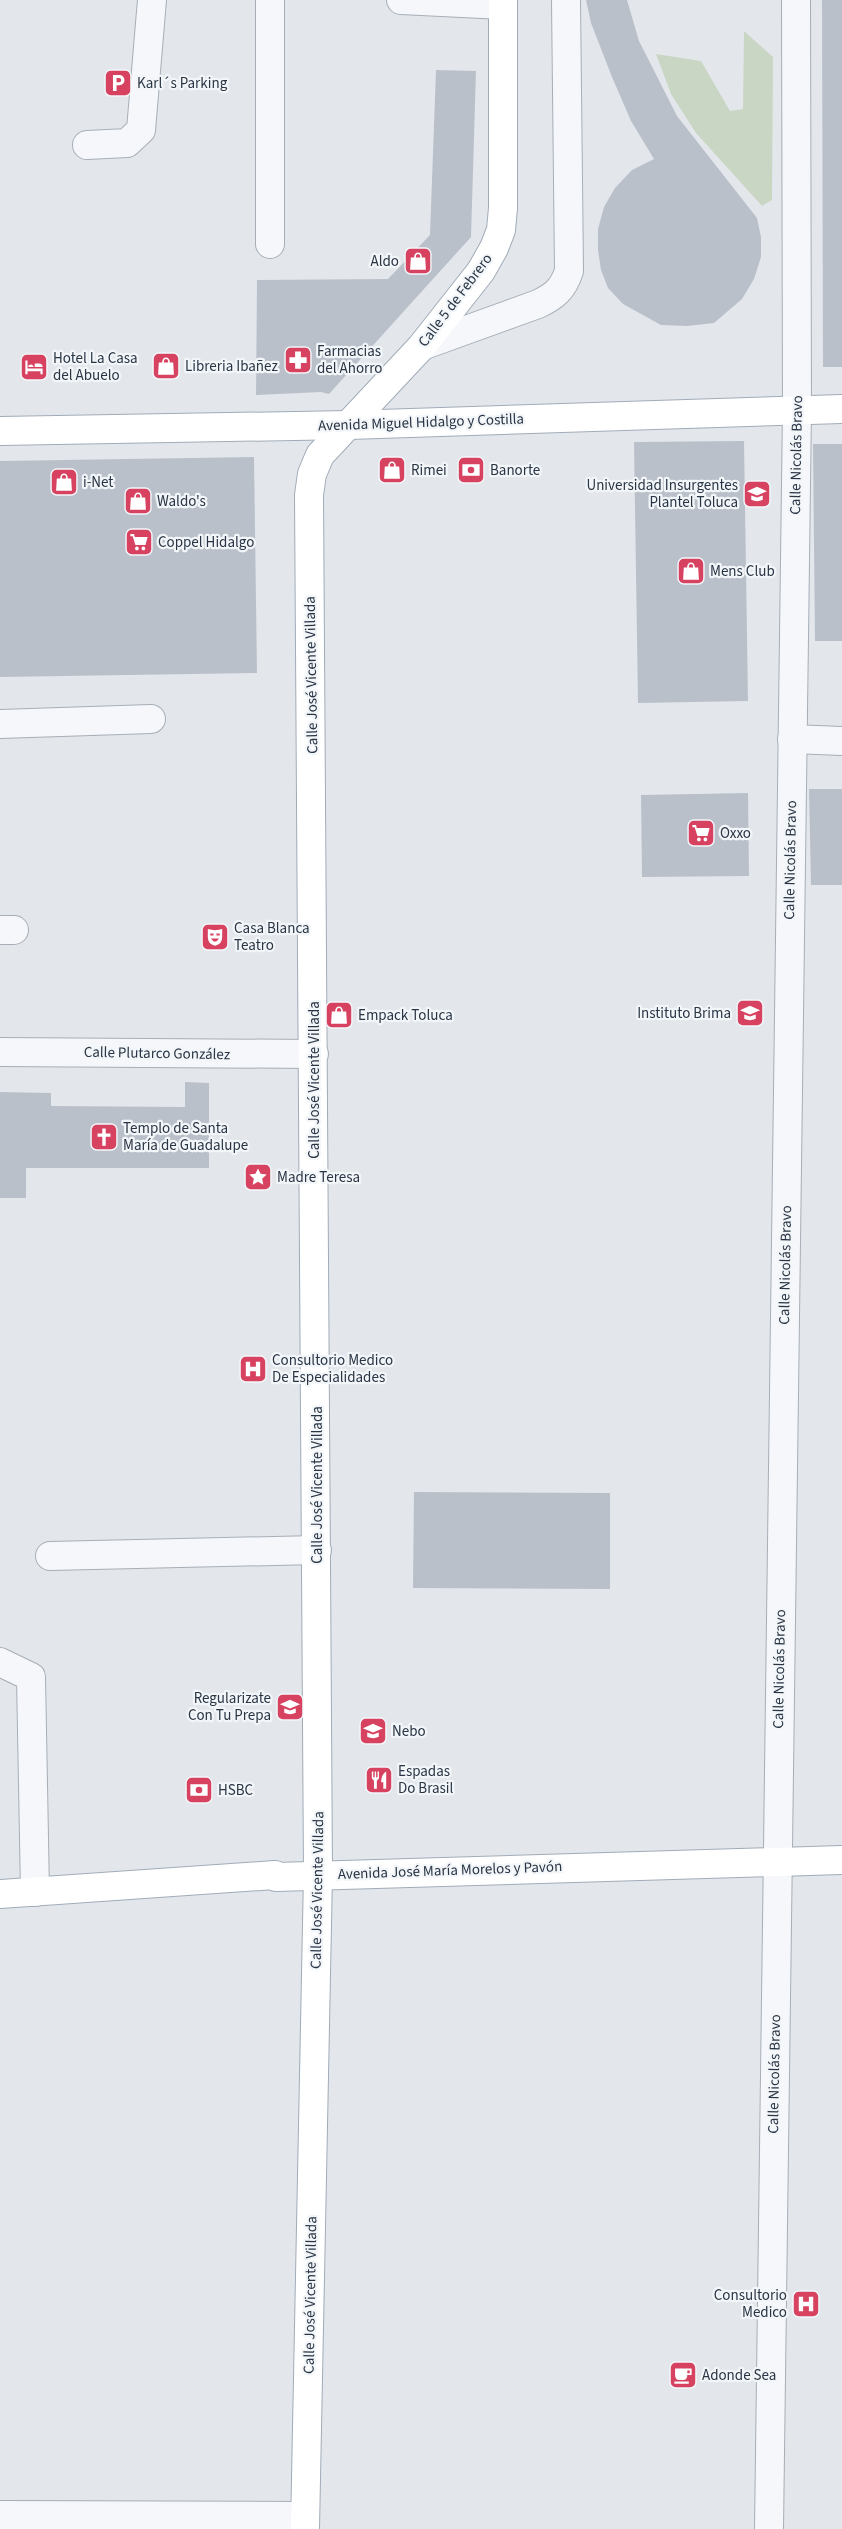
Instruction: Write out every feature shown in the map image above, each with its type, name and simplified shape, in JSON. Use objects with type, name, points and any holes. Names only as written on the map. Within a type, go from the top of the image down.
[{"type":"main road","name":"Calle 5 de Febrero","points":[[349,425],[422,346],[481,271],[494,248],[501,230],[504,187],[503,2]]},
{"type":"main road","name":"Avenida Miguel Hidalgo y Costilla","points":[[0,431],[349,425],[842,409]]},
{"type":"main road","name":"Calle José Vicente Villada","points":[[305,2522],[318,1874],[309,496],[312,474],[320,455],[349,425]]},
{"type":"main road","name":"Avenida José María Morelos y Pavón","points":[[0,1894],[275,1875],[276,1877],[318,1874],[842,1860]]},
{"type":"street","points":[[87,145],[127,143],[141,130],[152,0]]},
{"type":"street","points":[[270,0],[270,244]]},
{"type":"street","points":[[401,0],[503,2]]},
{"type":"street","points":[[422,346],[538,304],[554,297],[564,285],[569,271],[566,0]]},
{"type":"street","name":"Calle Nicolás Bravo","points":[[769,2529],[797,409],[796,0]]},
{"type":"street","points":[[0,724],[151,719]]},
{"type":"street","points":[[792,739],[842,741]]},
{"type":"street","name":"Calle Plutarco González","points":[[0,1052],[314,1054]]},
{"type":"street","points":[[50,1556],[317,1550]]},
{"type":"street","points":[[0,1662],[31,1677],[35,1892]]},
{"type":"street","points":[[0,2515],[305,2522]]},
{"type":"green space","points":[[744,31],[773,57],[772,200],[762,206],[696,133],[671,94],[656,54],[701,61],[730,111],[743,109]]},
{"type":"building","points":[[586,0],[627,0],[639,41],[677,116],[757,218],[761,237],[761,257],[754,279],[742,299],[714,323],[687,326],[661,325],[623,304],[608,288],[601,270],[598,250],[598,229],[604,207],[615,188],[632,170],[654,159],[631,121],[612,77],[591,23]]},
{"type":"building","points":[[822,0],[842,0],[842,367],[823,367]]},
{"type":"building","points":[[436,70],[476,71],[471,237],[329,394],[321,392],[256,395],[257,280],[388,279],[430,235]]},
{"type":"building","name":"Mens Club","points":[[744,441],[748,701],[638,703],[634,442]]},
{"type":"building","points":[[813,444],[842,444],[842,641],[815,641]]},
{"type":"building","points":[[254,457],[257,673],[0,677],[0,461]]},
{"type":"building","points":[[809,789],[842,789],[842,885],[811,885]]},
{"type":"building","points":[[748,793],[749,876],[642,877],[641,795]]},
{"type":"building","name":"Templo de Santa María de Guadalupe","points":[[185,1082],[209,1083],[209,1168],[26,1168],[26,1198],[0,1198],[0,1092],[51,1093],[51,1106],[185,1107]]},
{"type":"building","points":[[414,1492],[610,1493],[610,1589],[413,1588]]},
{"type":"place","name":"Karl´s Parking","points":[[118,83]]},
{"type":"place","name":"Aldo","points":[[418,261]]},
{"type":"place","name":"Farmacias del Ahorro","points":[[298,360]]},
{"type":"place","name":"Libreria Ibañez","points":[[166,366]]},
{"type":"place","name":"Hotel La Casa del Abuelo","points":[[34,367]]},
{"type":"place","name":"Rimei","points":[[392,470]]},
{"type":"place","name":"Banorte","points":[[471,470]]},
{"type":"place","name":"i-Net","points":[[64,482]]},
{"type":"place","name":"Universidad Insurgentes Plantel Toluca","points":[[757,494]]},
{"type":"place","name":"Waldo's","points":[[138,501]]},
{"type":"place","name":"Coppel Hidalgo","points":[[139,542]]},
{"type":"place","name":"Mens Club","points":[[691,571]]},
{"type":"place","name":"Oxxo","points":[[701,833]]},
{"type":"place","name":"Casa Blanca Teatro","points":[[215,937]]},
{"type":"place","name":"Instituto Brima","points":[[750,1013]]},
{"type":"place","name":"Empack Toluca","points":[[339,1015]]},
{"type":"place","name":"Templo de Santa María de Guadalupe","points":[[104,1137]]},
{"type":"place","name":"Madre Teresa","points":[[258,1177]]},
{"type":"place","name":"Consultorio Medico De Especialidades","points":[[253,1369]]},
{"type":"place","name":"Regularizate Con Tu Prepa","points":[[290,1707]]},
{"type":"place","name":"Nebo","points":[[373,1731]]},
{"type":"place","name":"Espadas Do Brasil","points":[[379,1780]]},
{"type":"place","name":"HSBC","points":[[199,1790]]},
{"type":"place","name":"Consultorio Medico","points":[[806,2304]]},
{"type":"place","name":"Adonde Sea","points":[[683,2375]]}]
